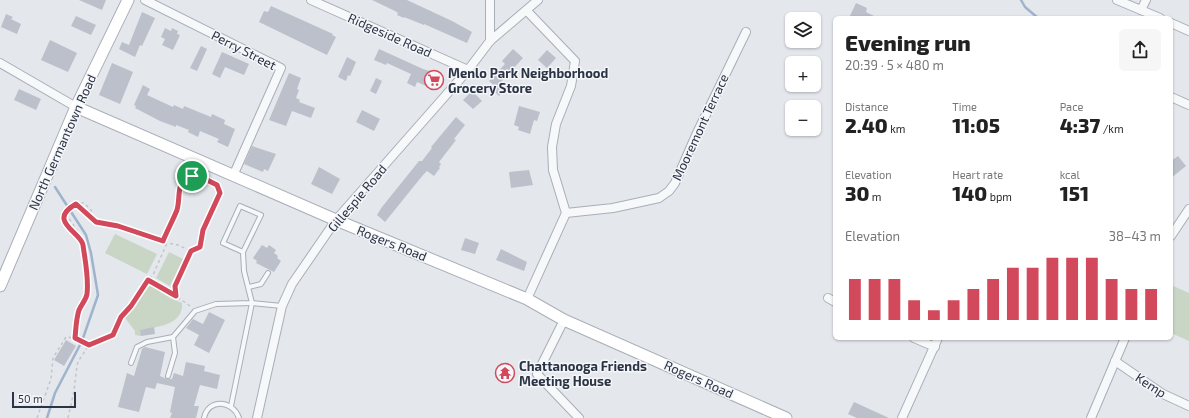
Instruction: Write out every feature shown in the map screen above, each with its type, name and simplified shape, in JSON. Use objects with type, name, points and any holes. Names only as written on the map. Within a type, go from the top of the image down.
[{"type":"street","name":"North Germantown Road","points":[[0,286],[76,107],[128,0]]},
{"type":"street","name":"Perry Street","points":[[145,0],[281,68],[233,176]]},
{"type":"street","name":"Ridgeside Road","points":[[311,0],[468,70]]},
{"type":"street","points":[[490,0],[490,41]]},
{"type":"street","name":"Gillespie Road","points":[[257,418],[282,306],[292,284],[336,220],[468,70],[490,41],[538,0]]},
{"type":"street","points":[[1117,0],[1155,16]]},
{"type":"street","points":[[1141,10],[1146,0]]},
{"type":"street","points":[[526,11],[575,61],[571,86],[556,124],[552,147],[553,170],[566,213],[527,299]]},
{"type":"street","points":[[1173,24],[1189,31]]},
{"type":"street","name":"Mooremont Terrace","points":[[566,213],[613,208],[644,202],[659,198],[670,191],[746,32]]},
{"type":"street","name":"Rogers Road","points":[[0,63],[76,107],[336,220],[527,299],[564,320],[786,418]]},
{"type":"street","points":[[1173,98],[1189,105]]},
{"type":"street","points":[[1173,234],[1186,220],[1189,210]]},
{"type":"street","points":[[564,320],[538,374],[579,418]]},
{"type":"street","points":[[919,340],[935,347]]},
{"type":"street","points":[[902,418],[937,340]]},
{"type":"street","points":[[1091,418],[1124,340]]},
{"type":"street","name":"Kemp","points":[[1114,361],[1163,394],[1189,406]]},
{"type":"lane","points":[[231,406],[252,303],[244,271],[243,252],[261,216],[240,206],[223,243],[243,252]]},
{"type":"lane","points":[[249,287],[261,284],[268,273]]},
{"type":"lane","points":[[131,363],[137,347],[147,342],[173,337],[196,311],[216,304],[252,303],[282,306]]},
{"type":"lane","points":[[168,376],[175,353],[173,337]]},
{"type":"lane","points":[[204,418],[207,410],[212,406],[223,403],[231,406],[239,418]]},
{"type":"path","points":[[163,241],[177,209],[179,190],[186,177],[192,176],[203,178],[217,185],[220,193],[203,230],[200,247],[191,251],[175,286],[176,296]]},
{"type":"path","points":[[79,236],[67,227],[64,219],[68,210],[76,204],[84,203],[91,210],[92,218]]},
{"type":"path","points":[[76,204],[96,222],[118,226],[167,243],[178,245],[191,251]]},
{"type":"path","points":[[66,214],[83,242],[87,292],[79,311],[75,338]]},
{"type":"path","points":[[68,418],[79,360],[89,345],[113,335],[121,317],[131,306],[154,272],[167,243]]},
{"type":"path","points":[[148,280],[176,296],[196,311]]},
{"type":"path","points":[[37,418],[51,379],[54,358],[66,337],[75,338],[89,345]]},
{"type":"green space","points":[[115,234],[157,254],[147,274],[105,253]]},
{"type":"green space","points":[[169,252],[183,259],[170,286],[156,278]]},
{"type":"green space","points":[[149,285],[170,298],[182,303],[181,310],[179,316],[168,324],[141,330],[141,336],[135,335],[135,331],[125,318]]},
{"type":"green space","points":[[1173,286],[1189,293],[1189,341],[1173,334]]},
{"type":"building","points":[[79,0],[106,0],[102,10]]},
{"type":"building","points":[[372,0],[407,0],[472,32],[467,43],[424,24],[397,15],[398,13],[395,11]]},
{"type":"building","points":[[856,3],[867,8],[866,12],[874,16],[850,16]]},
{"type":"building","points":[[271,6],[333,34],[332,35],[336,37],[327,55],[259,22],[264,11],[268,12]]},
{"type":"building","points":[[142,12],[155,18],[142,46],[140,45],[135,57],[119,49],[122,42],[129,45]]},
{"type":"building","points":[[6,14],[13,17],[11,19],[21,24],[17,34],[1,27]]},
{"type":"building","points":[[76,16],[96,25],[91,35],[71,26]]},
{"type":"building","points":[[165,28],[171,31],[172,28],[178,31],[177,34],[180,35],[173,50],[162,45],[165,39],[161,37]]},
{"type":"building","points":[[50,40],[77,53],[68,72],[41,60]]},
{"type":"building","points":[[201,46],[207,49],[197,71],[190,68]]},
{"type":"building","points":[[379,49],[423,69],[440,74],[433,89],[417,82],[415,87],[407,83],[411,74],[387,63],[386,65],[374,60]]},
{"type":"building","points":[[513,49],[523,58],[499,84],[505,89],[499,96],[493,90],[496,87],[489,81],[505,64],[502,61]]},
{"type":"building","points":[[547,50],[556,58],[547,68],[538,60]]},
{"type":"building","points":[[222,52],[249,64],[244,75],[225,67],[220,78],[212,74]]},
{"type":"building","points":[[347,57],[356,62],[350,76],[348,75],[346,81],[338,77]]},
{"type":"building","points":[[112,63],[133,72],[120,104],[99,95]]},
{"type":"building","points":[[289,73],[301,78],[297,89],[299,90],[296,98],[300,100],[299,102],[315,108],[311,118],[292,111],[286,126],[269,120]]},
{"type":"building","points":[[376,78],[382,81],[376,94],[370,91]]},
{"type":"building","points":[[143,85],[150,89],[147,95],[173,107],[174,105],[183,109],[184,106],[211,117],[212,114],[225,120],[224,124],[235,129],[228,147],[217,142],[219,139],[200,131],[198,137],[188,132],[189,130],[160,121],[135,108],[136,106],[134,105]]},
{"type":"building","points":[[19,89],[41,99],[36,110],[14,100]]},
{"type":"building","points":[[472,91],[482,101],[473,109],[463,100]]},
{"type":"building","points":[[519,106],[540,112],[537,121],[534,120],[530,134],[518,130],[519,127],[514,125]]},
{"type":"building","points":[[362,110],[380,119],[374,131],[356,122]]},
{"type":"building","points":[[456,117],[465,125],[454,139],[456,140],[439,162],[441,164],[439,167],[440,168],[434,176],[427,171],[385,222],[377,215],[382,207],[419,161],[422,161],[432,148],[431,147]]},
{"type":"building","points":[[252,146],[276,154],[268,171],[264,169],[263,172],[244,164]]},
{"type":"building","points":[[1178,156],[1186,166],[1173,176],[1173,160]]},
{"type":"building","points":[[319,167],[340,179],[332,194],[311,184]]},
{"type":"building","points":[[529,170],[533,185],[511,188],[509,172]]},
{"type":"building","points":[[465,238],[479,243],[475,254],[461,250]]},
{"type":"building","points":[[262,245],[267,248],[269,245],[276,250],[274,253],[281,261],[274,272],[256,263],[257,261],[253,258]]},
{"type":"building","points":[[501,249],[527,262],[524,271],[496,260]]},
{"type":"building","points":[[209,312],[225,320],[209,353],[194,345],[199,335],[186,328],[193,319],[203,324]]},
{"type":"building","points":[[154,327],[155,334],[141,336],[140,330]]},
{"type":"building","points":[[66,340],[76,346],[64,366],[54,360]]},
{"type":"building","points":[[145,347],[165,352],[160,376],[167,379],[172,379],[174,373],[183,376],[186,362],[205,366],[204,371],[220,375],[217,389],[200,385],[194,406],[199,406],[196,418],[170,418],[175,387],[157,383],[155,389],[146,387],[139,412],[118,407],[127,373],[134,376],[142,349]]},
{"type":"building","points":[[854,402],[889,418],[857,418],[848,414]]},
{"type":"waterway","points":[[1021,0],[1025,7],[1036,16]]},
{"type":"waterway","points":[[47,418],[55,393],[82,341],[98,295],[91,253],[86,235],[55,187]]},
{"type":"place","name":"Menlo Park Neighborhood Grocery Store","points":[[434,80]]},
{"type":"place","name":"Chattanooga Friends Meeting House","points":[[505,373]]},
{"type":"route","points":[[192,176],[203,178],[217,185],[220,189],[220,193],[203,230],[200,247],[191,251],[175,286],[176,296],[148,280],[131,306],[118,321],[113,335],[89,345],[75,338],[79,311],[87,292],[86,265],[83,242],[67,227],[64,219],[68,210],[76,204],[96,222],[118,226],[163,241],[177,209],[179,190],[182,182],[186,177],[192,176]]}]
